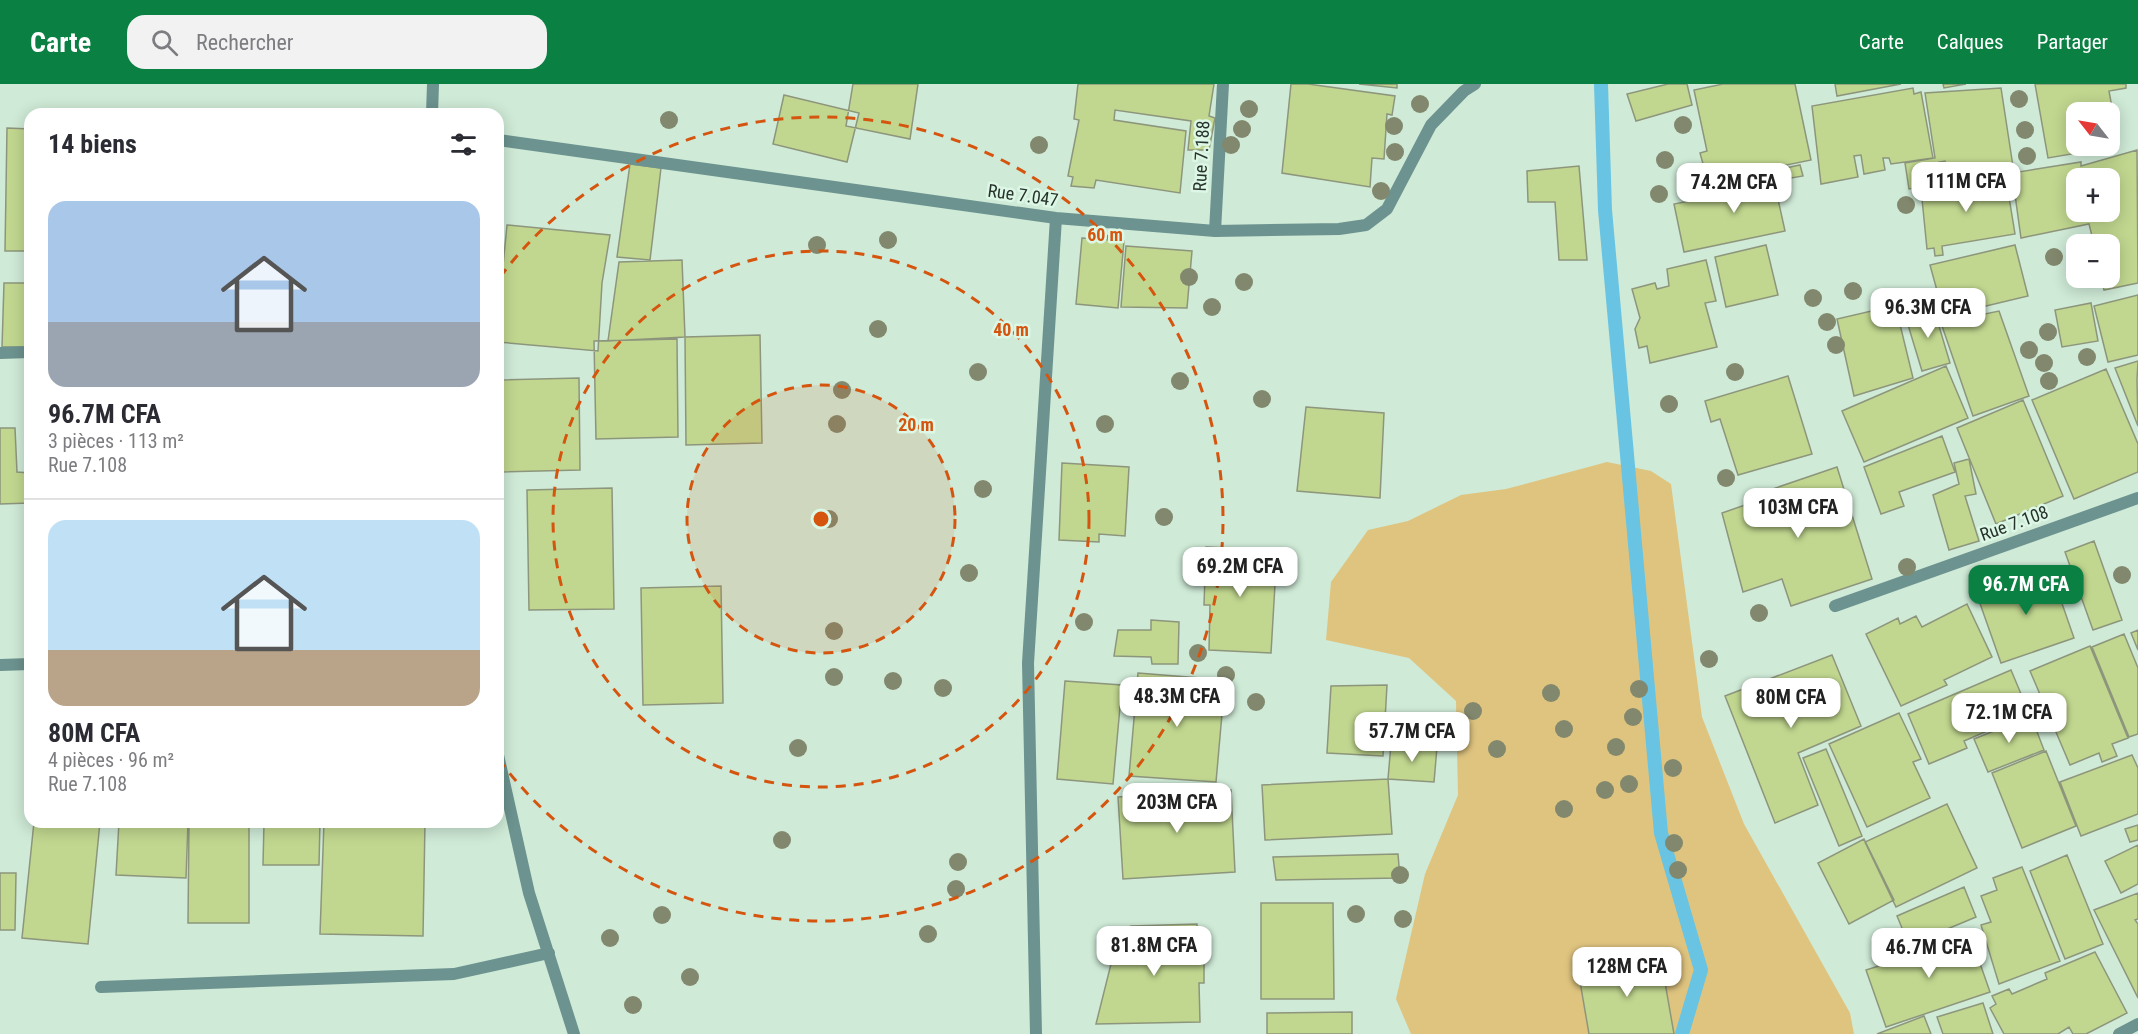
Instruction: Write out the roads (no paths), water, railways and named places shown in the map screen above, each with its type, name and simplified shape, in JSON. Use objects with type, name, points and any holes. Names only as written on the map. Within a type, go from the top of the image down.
[{"type":"street","points":[[432,108],[433,84]]},
{"type":"street","name":"Rue 7.188","points":[[1215,231],[1223,84]]},
{"type":"street","name":"Rue 7.047","points":[[504,141],[1056,218],[1215,231],[1339,229],[1366,225],[1387,209],[1431,125],[1464,91],[1475,84]]},
{"type":"street","points":[[1036,1034],[1028,663],[1056,218]]},
{"type":"street","points":[[0,353],[24,352]]},
{"type":"street","name":"Rue 7.108","points":[[1835,606],[2138,498]]},
{"type":"street","points":[[0,665],[24,664]]},
{"type":"street","points":[[504,782],[529,893],[574,1034]]},
{"type":"street","points":[[101,987],[454,974],[549,953]]},
{"type":"street","points":[[2119,1034],[2138,1024]]},
{"type":"waterway","points":[[1601,84],[1605,210],[1661,833],[1701,970],[1682,1034]]}]
